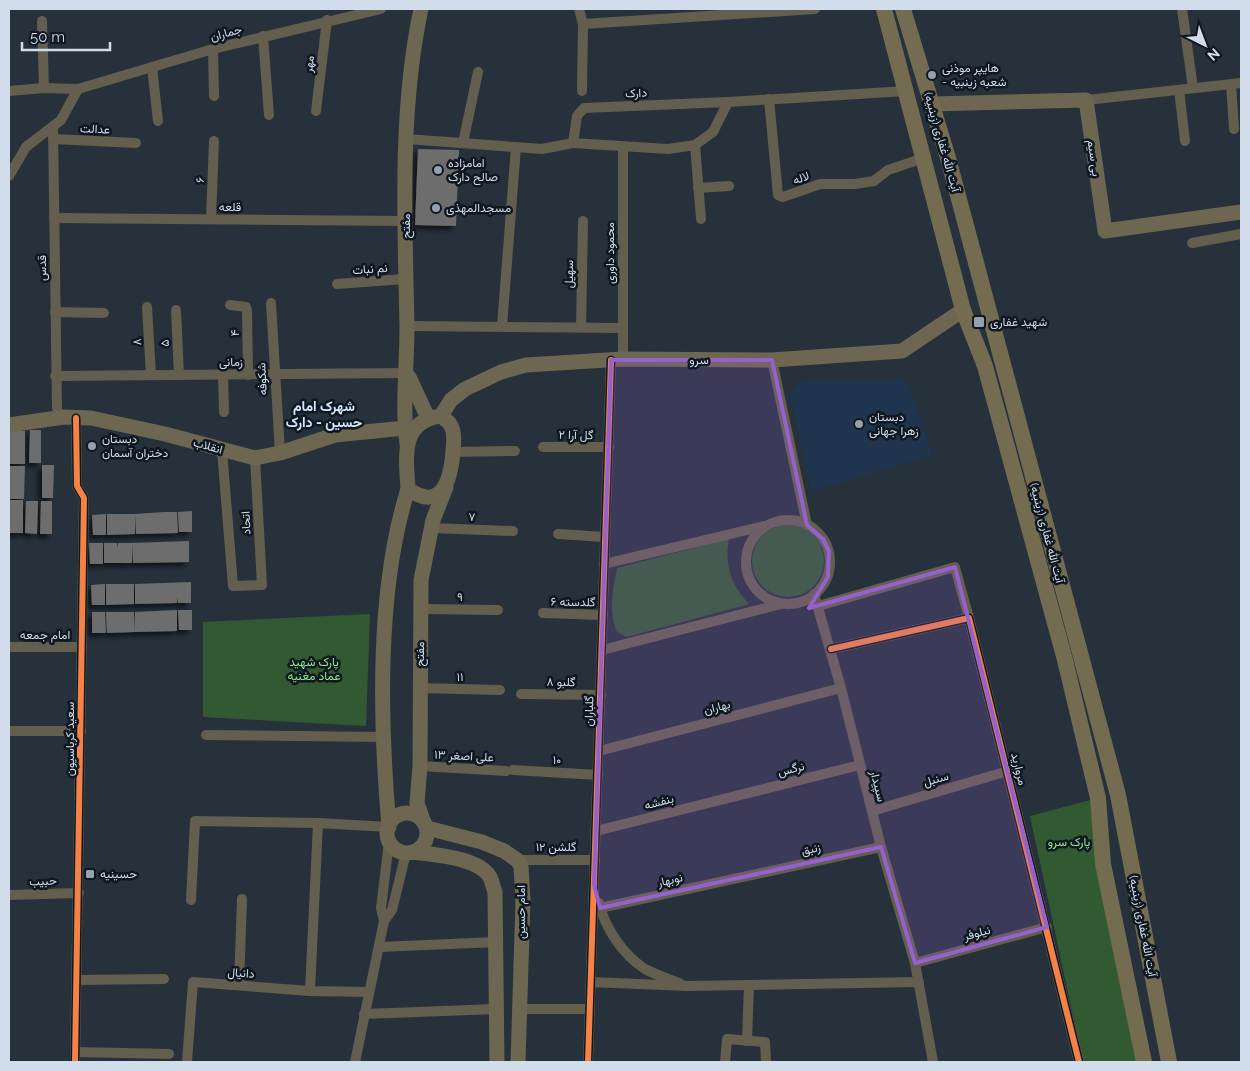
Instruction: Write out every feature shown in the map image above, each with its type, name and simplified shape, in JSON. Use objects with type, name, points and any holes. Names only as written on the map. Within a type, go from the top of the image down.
[{"type":"main road","name":"آیت الله غفاری (زینبیه)","points":[[884,9],[963,310],[985,366],[1065,660],[1098,798],[1103,864],[1144,1062]]},
{"type":"main road","name":"آیت الله غفاری (زینبیه)","points":[[903,9],[932,104],[1118,795],[1169,1062]]},
{"type":"main road","points":[[888,25],[894,17],[898,18],[912,39]]},
{"type":"street","name":"جماران","points":[[9,91],[44,88],[78,89],[213,49],[327,20],[381,9]]},
{"type":"street","name":"مفتح","points":[[408,489],[405,428],[407,373],[405,279],[407,139],[412,62],[421,9]]},
{"type":"street","points":[[579,9],[583,24],[582,91]]},
{"type":"street","points":[[583,24],[815,9]]},
{"type":"street","points":[[1182,9],[1193,88]]},
{"type":"street","name":"مهر","points":[[316,111],[327,20]]},
{"type":"street","points":[[42,21],[44,88]]},
{"type":"street","points":[[263,36],[269,114]]},
{"type":"street","points":[[213,49],[214,96]]},
{"type":"street","points":[[152,67],[158,121]]},
{"type":"street","points":[[463,143],[478,72]]},
{"type":"street","points":[[932,104],[1086,100],[1236,83],[1234,129]]},
{"type":"street","points":[[9,176],[26,147],[61,120],[78,89]]},
{"type":"street","points":[[1179,90],[1185,141]]},
{"type":"street","name":"دارک","points":[[573,143],[578,116],[584,108],[728,102],[906,91]]},
{"type":"street","name":"لاله","points":[[769,99],[778,195],[783,197],[820,184],[855,184],[874,181],[888,170],[924,158]]},
{"type":"street","name":"بی سیم","points":[[1086,100],[1105,231],[1241,212]]},
{"type":"street","points":[[407,139],[542,149],[573,143],[623,148],[668,149],[695,145],[713,132],[728,102]]},
{"type":"street","name":"قدس","points":[[53,127],[56,408]]},
{"type":"street","name":"عدالت","points":[[53,139],[136,143]]},
{"type":"street","name":"۶","points":[[211,219],[214,141]]},
{"type":"street","points":[[695,145],[701,219]]},
{"type":"street","points":[[502,326],[516,147]]},
{"type":"street","name":"محمود داوری","points":[[617,359],[622,328],[623,148]]},
{"type":"street","points":[[698,188],[729,186]]},
{"type":"street","name":"قلعه","points":[[54,218],[406,220]]},
{"type":"street","name":"سهیل","points":[[581,327],[582,221]]},
{"type":"street","points":[[1192,243],[1241,234]]},
{"type":"street","name":"نم نبات","points":[[337,284],[405,279]]},
{"type":"street","name":"شکوفه","points":[[271,302],[280,453]]},
{"type":"street","name":"۴","points":[[230,305],[246,307],[248,310],[248,375]]},
{"type":"street","name":"۸","points":[[148,307],[151,376]]},
{"type":"street","name":"۵","points":[[176,310],[179,375]]},
{"type":"street","name":"سرو","points":[[407,444],[410,434],[435,417],[451,400],[465,389],[501,372],[526,364],[617,359],[772,360],[902,351],[963,310]]},
{"type":"street","points":[[55,312],[104,313]]},
{"type":"street","points":[[407,326],[622,328]]},
{"type":"street","name":"گلباران","points":[[588,1062],[608,447],[617,359]]},
{"type":"street","points":[[772,360],[808,525]]},
{"type":"street","name":"مفتح","points":[[407,373],[416,396],[435,417],[450,425],[454,437],[453,463],[431,528],[421,580],[420,766],[417,803],[425,825]]},
{"type":"street","name":"زمانی","points":[[55,376],[407,373]]},
{"type":"street","points":[[223,375],[224,412]]},
{"type":"street","name":"انقلاب","points":[[9,425],[76,418],[125,424],[255,458],[280,453],[335,434],[405,428]]},
{"type":"street","name":"سعید کرباسیون","points":[[75,1057],[84,498],[77,486],[76,418]]},
{"type":"street","name":"گل آرا ۲","points":[[543,447],[608,447]]},
{"type":"street","name":"اتحاد","points":[[222,450],[233,586],[262,585],[255,458]]},
{"type":"street","points":[[453,452],[515,451]]},
{"type":"street","points":[[355,1062],[384,921],[382,908],[389,834],[384,737],[386,624],[399,518],[408,489],[426,498],[433,497],[446,487]]},
{"type":"street","points":[[602,650],[782,604],[796,603],[814,594],[828,577],[830,564],[829,551],[824,539],[808,525],[790,520],[604,564]]},
{"type":"street","points":[[769,525],[755,536],[748,549],[746,564],[749,578],[756,590],[768,599],[782,604]]},
{"type":"street","name":"۷","points":[[431,528],[513,531]]},
{"type":"street","points":[[558,534],[605,537]]},
{"type":"street","name":"مروارید","points":[[818,606],[955,567],[1008,771],[1079,1062]]},
{"type":"street","name":"سپیدار","points":[[814,594],[831,649],[881,847],[915,963],[933,1062]]},
{"type":"street","name":"۹","points":[[421,608],[498,610]]},
{"type":"street","name":"گلدسته ۶","points":[[543,613],[603,615]]},
{"type":"street","points":[[831,649],[969,618]]},
{"type":"street","name":"امام جمعه","points":[[9,647],[82,647]]},
{"type":"street","name":"۱۱","points":[[419,688],[500,690]]},
{"type":"street","name":"بهاران","points":[[599,751],[841,688]]},
{"type":"street","name":"گلبو ۸","points":[[521,694],[601,695]]},
{"type":"street","name":"سعید کرباسیون","points":[[9,731],[81,731]]},
{"type":"street","points":[[206,735],[384,737]]},
{"type":"street","name":"نرگس","points":[[728,798],[860,765]]},
{"type":"street","name":"علی اصغر ۱۳","points":[[420,766],[510,770]]},
{"type":"street","name":"۱۰","points":[[510,770],[598,775]]},
{"type":"street","name":"سنبل","points":[[872,811],[1008,771]]},
{"type":"street","name":"بنفشه","points":[[596,830],[728,798]]},
{"type":"street","points":[[425,825],[426,840],[419,850],[410,853],[396,850],[389,834],[395,818],[405,814],[416,816],[425,825],[482,842],[504,851],[517,860]]},
{"type":"street","points":[[191,900],[194,821],[318,823],[389,834]]},
{"type":"street","points":[[310,991],[318,823]]},
{"type":"street","name":"زنبق","points":[[746,876],[881,847]]},
{"type":"street","points":[[384,921],[392,910],[410,853]]},
{"type":"street","name":"امام حسین","points":[[410,853],[454,858],[476,865],[490,876],[495,892],[497,1062]]},
{"type":"street","name":"امام حسین","points":[[517,860],[521,866],[523,901],[518,1009],[518,1062]]},
{"type":"street","name":"گلشن ۱۲","points":[[517,860],[595,860]]},
{"type":"street","name":"نوبهار","points":[[600,908],[746,876]]},
{"type":"street","points":[[594,885],[600,908],[618,944],[645,969],[686,986]]},
{"type":"street","name":"حبیب","points":[[9,895],[79,893]]},
{"type":"street","points":[[238,985],[242,899]]},
{"type":"street","name":"نیلوفر","points":[[915,963],[1047,927]]},
{"type":"street","points":[[379,947],[496,942]]},
{"type":"street","points":[[77,980],[164,979]]},
{"type":"street","name":"دانیال","points":[[187,1062],[193,982],[310,991],[368,992]]},
{"type":"street","points":[[591,982],[686,986],[919,982]]},
{"type":"street","points":[[747,1041],[749,985]]},
{"type":"street","points":[[518,1009],[590,1009]]},
{"type":"street","points":[[364,1014],[497,1010]]},
{"type":"street","points":[[725,1062],[727,1039],[765,1042],[766,1062]]},
{"type":"street","points":[[75,1057],[169,1054]]},
{"type":"highlighted area","points":[[611,360],[772,360],[807,525],[823,539],[829,551],[828,577],[809,608],[955,567],[1047,927],[915,963],[881,847],[600,908],[594,885]]},
{"type":"shaded area","name":"دبستان زهرا جهانی","points":[[897,379],[909,385],[932,455],[812,492],[789,393],[799,382]]},
{"type":"green space","points":[[788,525],[808,531],[818,541],[824,561],[818,581],[808,591],[788,597],[768,591],[758,581],[752,561],[758,541],[768,531]]},
{"type":"green space","points":[[729,539],[728,558],[731,574],[738,590],[749,604],[627,637],[617,632],[612,608],[617,568]]},
{"type":"green space","name":"پارک شهید عماد مغنیه","points":[[370,614],[366,726],[203,717],[203,622]]},
{"type":"green space","name":"پارک سرو","points":[[1098,798],[1144,1062],[1083,1062],[1030,816]]},
{"type":"building","points":[[418,149],[459,150],[456,226],[415,225]]},
{"type":"building","points":[[30,430],[41,430],[41,463],[29,463]]},
{"type":"building","points":[[9,431],[25,431],[25,464],[9,464]]},
{"type":"building","points":[[42,465],[54,465],[53,498],[42,498]]},
{"type":"building","points":[[9,466],[25,466],[24,499],[9,499]]},
{"type":"building","points":[[9,500],[23,500],[23,533],[9,533]]},
{"type":"building","points":[[26,501],[38,501],[37,534],[25,533]]},
{"type":"building","points":[[41,501],[52,501],[52,534],[40,534]]},
{"type":"building","points":[[192,511],[192,532],[179,532],[178,512]]},
{"type":"building","points":[[177,512],[178,533],[136,534],[135,514]]},
{"type":"building","points":[[106,514],[106,535],[93,535],[92,515]]},
{"type":"building","points":[[107,514],[135,514],[135,534],[107,535]]},
{"type":"building","points":[[189,541],[189,562],[133,563],[132,543]]},
{"type":"building","points":[[89,543],[103,543],[103,564],[90,564]]},
{"type":"building","points":[[104,543],[117,543],[118,548],[118,543],[132,543],[132,563],[104,563]]},
{"type":"building","points":[[191,582],[191,603],[178,603],[177,597],[177,603],[135,604],[135,584]]},
{"type":"building","points":[[105,584],[105,605],[92,605],[91,585]]},
{"type":"building","points":[[106,584],[134,584],[134,604],[106,605]]},
{"type":"building","points":[[177,610],[177,631],[135,632],[135,612]]},
{"type":"building","points":[[178,610],[192,610],[192,630],[179,630]]},
{"type":"building","points":[[92,612],[105,612],[106,633],[92,633]]},
{"type":"building","points":[[106,612],[134,612],[135,632],[107,633]]},
{"type":"cycle path","points":[[588,1062],[611,360]]},
{"type":"cycle path","points":[[75,1062],[84,498],[77,486],[76,418]]},
{"type":"cycle path","points":[[831,649],[969,618],[1079,1062]]},
{"type":"place","name":"هایپر موذنی - شعبه زینبیه","points":[[932,75]]},
{"type":"place","name":"امامزاده صالح دارک","points":[[438,170]]},
{"type":"place","name":"مسجدالمهذی","points":[[436,208]]},
{"type":"place","name":"شهید غفاری","points":[[979,322]]},
{"type":"place","name":"دبستان زهرا جهانی","points":[[859,424]]},
{"type":"place","name":"دبستان دختران آسمان","points":[[92,446]]},
{"type":"place","name":"حسینیه","points":[[90,874]]},
{"type":"district","name":"شهرک امام حسین - دارک","points":[[324,414]]}]
